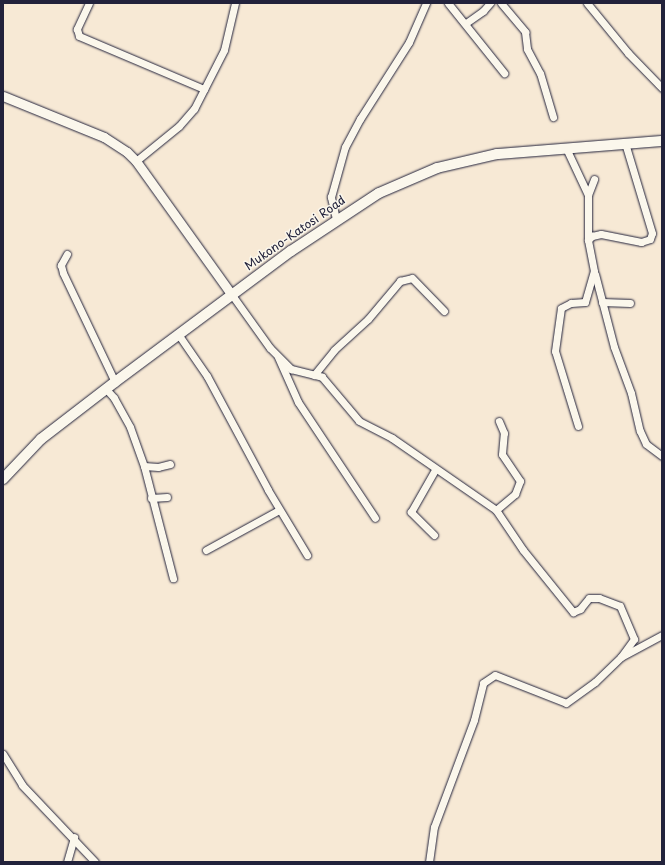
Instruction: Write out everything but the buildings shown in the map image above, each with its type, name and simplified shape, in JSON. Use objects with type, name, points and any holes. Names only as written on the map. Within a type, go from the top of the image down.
[{"type":"main road","name":"Mukono-Katosi Road","points":[[3,479],[41,439],[178,334],[336,219],[379,193],[437,168],[497,154],[662,141]]},
{"type":"street","points":[[89,3],[77,29],[79,36],[204,89]]},
{"type":"street","points":[[136,161],[179,126],[194,108],[224,50],[235,3]]},
{"type":"street","points":[[336,219],[331,197],[345,147],[360,119],[409,42],[426,3]]},
{"type":"street","points":[[448,3],[466,23],[504,73]]},
{"type":"street","points":[[466,23],[484,11],[490,3]]},
{"type":"street","points":[[501,3],[525,32],[528,49],[540,73],[553,117]]},
{"type":"street","points":[[587,3],[628,53],[662,88]]},
{"type":"street","points":[[3,96],[104,137],[136,161],[232,295],[277,354],[291,369],[322,377],[359,420],[392,438],[435,470],[496,510],[523,550],[573,612],[580,609],[589,598],[599,598],[620,606],[634,639],[621,657],[595,682],[566,703],[495,675],[483,683],[474,720],[434,827],[429,862]]},
{"type":"street","points":[[588,240],[601,234],[642,242],[652,237],[650,222],[625,143]]},
{"type":"street","points":[[566,148],[588,195]]},
{"type":"street","points":[[594,179],[588,195],[588,240],[594,271],[614,347],[631,393],[640,431],[646,444],[662,456]]},
{"type":"street","points":[[66,254],[61,264],[63,273],[116,382]]},
{"type":"street","points":[[578,426],[556,357],[555,344],[561,308],[585,302],[594,271]]},
{"type":"street","points":[[314,375],[334,350],[368,319],[400,280],[412,278],[444,311]]},
{"type":"street","points":[[602,302],[630,303]]},
{"type":"street","points":[[178,334],[207,376],[279,510],[307,555]]},
{"type":"street","points":[[277,354],[283,374],[298,402],[375,518]]},
{"type":"street","points":[[106,389],[114,398],[130,427],[144,466],[151,498],[173,578]]},
{"type":"street","points":[[496,510],[515,494],[520,481],[502,454],[504,433],[499,421]]},
{"type":"street","points":[[144,466],[158,467],[170,464]]},
{"type":"street","points":[[434,535],[411,512],[435,470]]},
{"type":"street","points":[[151,498],[167,497]]},
{"type":"street","points":[[206,550],[279,510]]},
{"type":"street","points":[[621,657],[662,635]]},
{"type":"street","points":[[3,754],[22,785],[74,837],[95,862]]},
{"type":"street","points":[[67,862],[74,837]]}]
